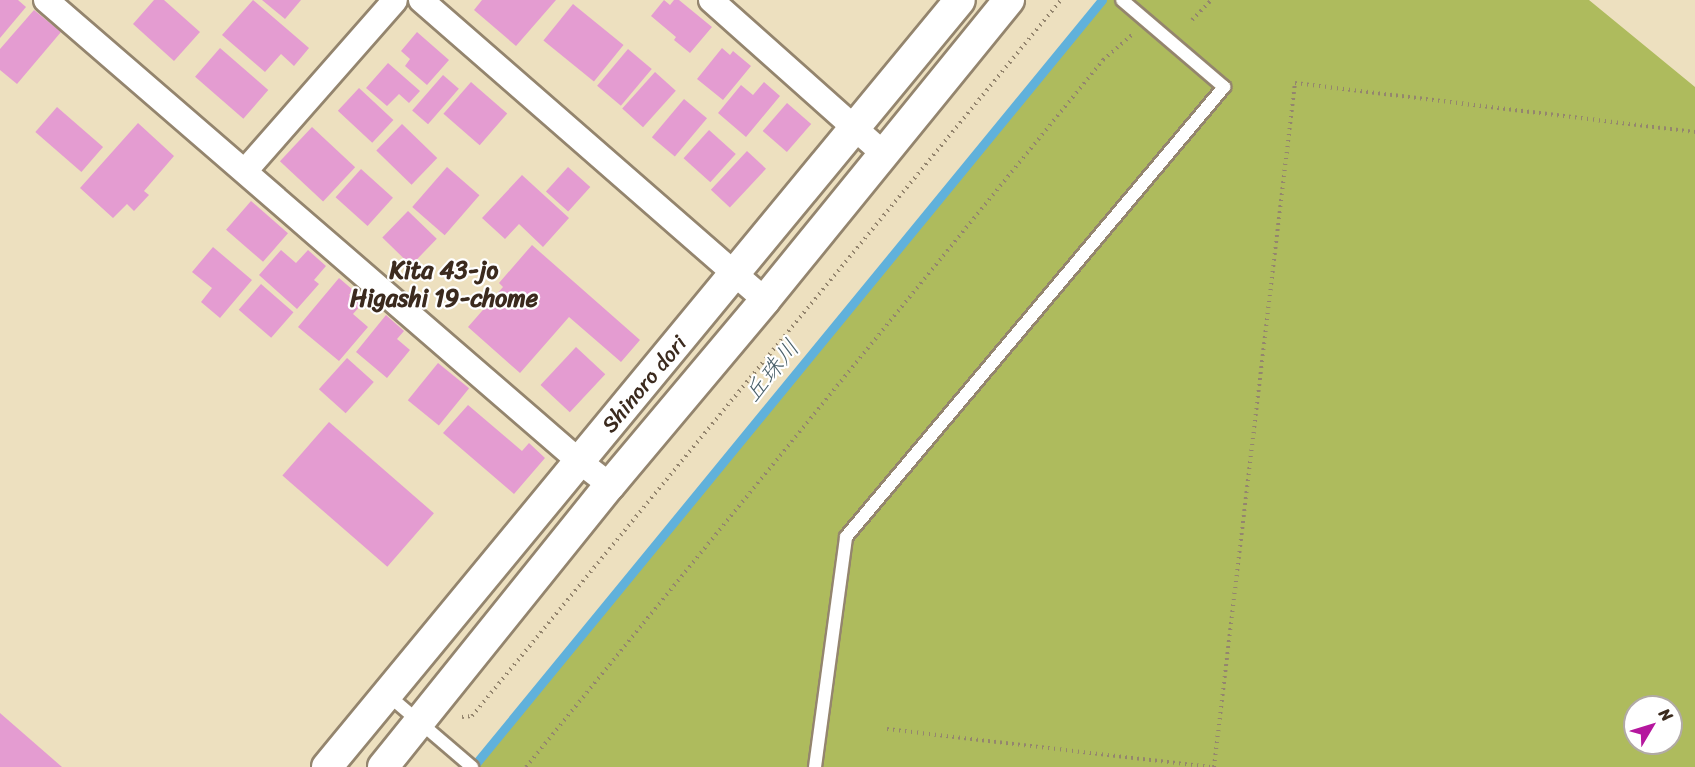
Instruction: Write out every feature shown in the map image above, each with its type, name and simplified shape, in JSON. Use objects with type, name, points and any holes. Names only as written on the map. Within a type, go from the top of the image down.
[{"type":"street","points":[[46,0],[579,461],[610,485]]},
{"type":"street","points":[[245,171],[395,0]]},
{"type":"street","points":[[421,0],[765,300]]},
{"type":"street","points":[[711,0],[883,153]]},
{"type":"street","name":"Shinoro dori","points":[[327,767],[960,0]]},
{"type":"street","name":"Shinoro dori","points":[[383,767],[610,485],[765,300],[1009,0]]},
{"type":"lane","points":[[815,767],[846,537],[1224,87],[1124,2]]},
{"type":"lane","points":[[387,694],[472,767]]},
{"type":"path","points":[[461,717],[472,716],[1061,0]]},
{"type":"path","points":[[1192,20],[1211,0]]},
{"type":"path","points":[[526,767],[1103,60],[1138,30]]},
{"type":"path","points":[[887,729],[1212,767],[1295,83],[1695,132]]},
{"type":"green space","points":[[1102,0],[1589,0],[1695,87],[1695,767],[473,767]]},
{"type":"building","points":[[0,0],[18,0],[26,7],[0,38]]},
{"type":"building","points":[[154,0],[164,0],[200,32],[174,61],[133,24]]},
{"type":"building","points":[[253,0],[309,48],[294,66],[281,54],[265,72],[222,35]]},
{"type":"building","points":[[262,0],[301,0],[285,19]]},
{"type":"building","points":[[482,0],[556,0],[516,46],[474,10]]},
{"type":"building","points":[[664,0],[670,5],[674,0],[679,0],[712,27],[690,53],[674,40],[676,37],[651,16]]},
{"type":"building","points":[[573,4],[624,45],[594,81],[543,41]]},
{"type":"building","points":[[34,10],[61,32],[17,84],[0,70],[0,49]]},
{"type":"building","points":[[417,32],[449,60],[427,85],[405,66],[410,59],[401,51]]},
{"type":"building","points":[[220,48],[268,90],[243,119],[195,77]]},
{"type":"building","points":[[722,48],[730,55],[733,51],[751,66],[723,100],[697,79]]},
{"type":"building","points":[[628,49],[652,69],[621,106],[597,86]]},
{"type":"building","points":[[388,63],[420,91],[409,103],[399,94],[387,106],[366,88]]},
{"type":"building","points":[[655,72],[676,91],[643,127],[622,108]]},
{"type":"building","points":[[443,75],[459,89],[428,124],[412,110]]},
{"type":"building","points":[[471,82],[507,113],[480,145],[443,114]]},
{"type":"building","points":[[764,82],[780,96],[746,137],[718,113],[741,85],[753,95]]},
{"type":"building","points":[[359,88],[393,120],[372,143],[338,111]]},
{"type":"building","points":[[684,99],[707,118],[675,157],[652,137]]},
{"type":"building","points":[[787,103],[811,124],[787,152],[763,131]]},
{"type":"building","points":[[57,107],[103,147],[81,172],[35,132]]},
{"type":"building","points":[[138,123],[174,156],[144,191],[149,195],[134,211],[127,204],[113,218],[80,188]]},
{"type":"building","points":[[402,124],[437,158],[412,185],[376,151]]},
{"type":"building","points":[[312,127],[355,167],[323,202],[280,161]]},
{"type":"building","points":[[709,130],[736,154],[710,182],[684,158]]},
{"type":"building","points":[[747,151],[766,169],[730,207],[711,190]]},
{"type":"building","points":[[447,167],[479,195],[445,235],[412,207]]},
{"type":"building","points":[[568,167],[590,187],[568,212],[546,192]]},
{"type":"building","points":[[361,169],[393,198],[368,226],[336,197]]},
{"type":"building","points":[[522,175],[569,218],[543,247],[519,224],[505,239],[482,218]]},
{"type":"building","points":[[251,201],[288,233],[263,262],[226,230]]},
{"type":"building","points":[[408,211],[437,239],[411,265],[382,238]]},
{"type":"building","points":[[532,245],[640,340],[621,362],[569,317],[520,373],[468,327],[503,287],[499,283]]},
{"type":"building","points":[[213,247],[252,280],[220,318],[201,302],[212,288],[192,272]]},
{"type":"building","points":[[281,250],[296,263],[308,250],[326,266],[314,280],[319,284],[297,309],[259,275]]},
{"type":"building","points":[[339,278],[353,290],[349,295],[361,305],[353,314],[368,327],[339,361],[298,327]]},
{"type":"building","points":[[261,284],[293,312],[271,338],[239,310]]},
{"type":"building","points":[[386,315],[404,331],[397,339],[410,350],[387,378],[356,352]]},
{"type":"building","points":[[576,347],[605,374],[570,412],[541,385]]},
{"type":"building","points":[[347,358],[374,382],[346,413],[319,389]]},
{"type":"building","points":[[438,363],[469,388],[439,425],[408,400]]},
{"type":"building","points":[[468,405],[522,451],[529,443],[545,458],[514,494],[443,433]]},
{"type":"building","points":[[329,422],[434,513],[387,567],[282,476]]},
{"type":"building","points":[[0,713],[62,767],[0,767]]},
{"type":"waterway","name":"丘珠川","points":[[473,767],[1102,0]]},
{"type":"district","name":"Kita 43-jo Higashi 19-chome","points":[[444,285]]}]
